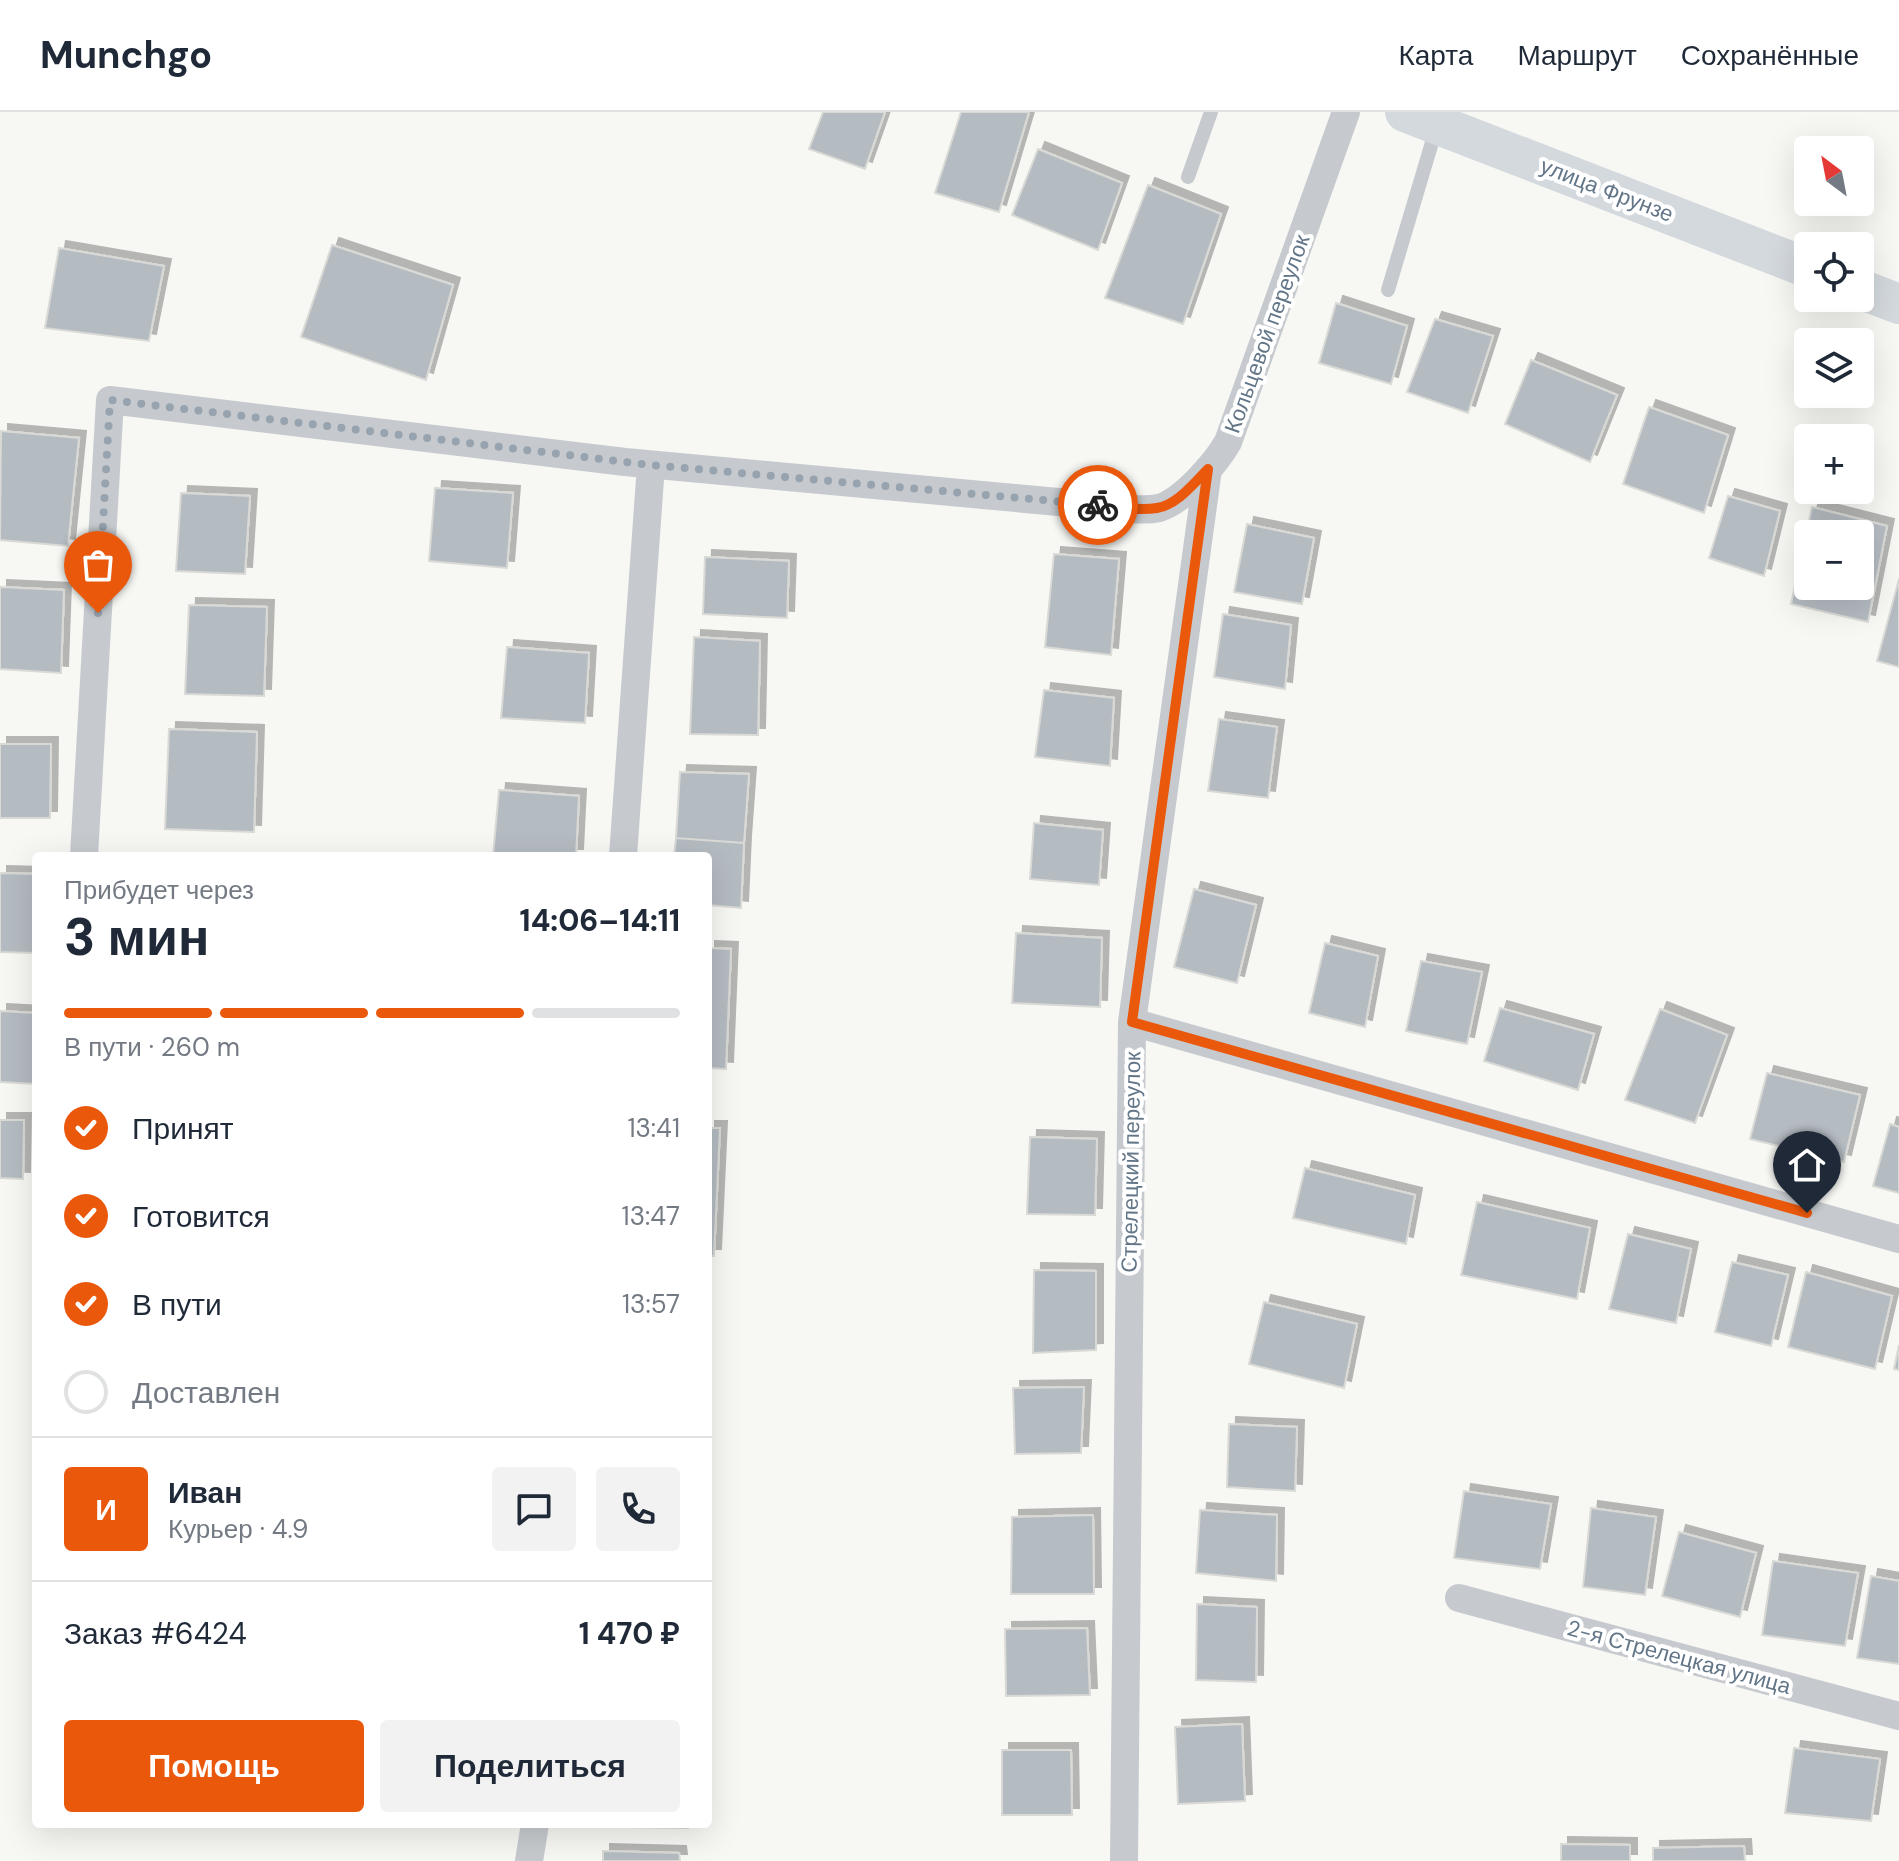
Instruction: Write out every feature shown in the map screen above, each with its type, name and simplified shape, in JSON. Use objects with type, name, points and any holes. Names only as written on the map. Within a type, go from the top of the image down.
[{"type":"street","name":"Кольцевой переулок","points":[[84,852],[110,400],[651,465],[1159,508],[1172,502],[1208,469],[1228,442],[1346,112]]},
{"type":"street","name":"улица Фрунзе","points":[[1421,118],[1794,263]]},
{"type":"street","points":[[1874,294],[1899,304]]},
{"type":"street","points":[[623,852],[651,465]]},
{"type":"street","name":"Стрелецкий переулок","points":[[1124,1861],[1132,1022],[1208,469]]},
{"type":"street","points":[[1132,1022],[1899,1239]]},
{"type":"street","name":"2-я Стрелецкая улица","points":[[1459,1598],[1899,1716]]},
{"type":"street","points":[[529,1861],[534,1828]]},
{"type":"lane","points":[[1188,177],[1211,112]]},
{"type":"lane","points":[[1388,290],[1421,118]]},
{"type":"building","points":[[823,112],[885,112],[865,169],[809,149]]},
{"type":"building","points":[[961,112],[1029,112],[999,212],[935,193]]},
{"type":"building","points":[[1038,149],[1122,183],[1098,250],[1012,215]]},
{"type":"building","points":[[1148,185],[1221,214],[1183,324],[1105,298]]},
{"type":"building","points":[[332,245],[453,285],[426,380],[301,337]]},
{"type":"building","points":[[59,248],[164,266],[149,341],[45,328]]},
{"type":"building","points":[[1336,303],[1407,326],[1391,384],[1319,363]]},
{"type":"building","points":[[1435,319],[1493,336],[1468,413],[1407,392]]},
{"type":"building","points":[[1531,360],[1617,395],[1590,462],[1505,424]]},
{"type":"building","points":[[1649,407],[1728,435],[1704,513],[1623,484]]},
{"type":"building","points":[[1,431],[79,438],[68,546],[0,540]]},
{"type":"building","points":[[435,488],[513,493],[507,568],[429,561]]},
{"type":"building","points":[[181,493],[250,496],[245,574],[176,571]]},
{"type":"building","points":[[1728,496],[1780,511],[1764,576],[1709,558]]},
{"type":"building","points":[[1812,507],[1863,520],[1809,520]]},
{"type":"building","points":[[1874,523],[1887,526],[1874,592]]},
{"type":"building","points":[[1247,524],[1314,538],[1302,604],[1234,592]]},
{"type":"building","points":[[1054,554],[1119,559],[1111,655],[1045,647]]},
{"type":"building","points":[[705,557],[789,561],[787,618],[703,614]]},
{"type":"building","points":[[1899,579],[1899,667],[1877,661]]},
{"type":"building","points":[[0,587],[64,590],[61,673],[0,669]]},
{"type":"building","points":[[1794,590],[1794,600],[1872,600],[1868,622],[1791,604]]},
{"type":"building","points":[[189,605],[267,607],[264,696],[185,694]]},
{"type":"building","points":[[1223,614],[1291,625],[1285,689],[1214,677]]},
{"type":"building","points":[[694,637],[760,641],[758,735],[690,734]]},
{"type":"building","points":[[507,647],[589,653],[585,723],[501,718]]},
{"type":"building","points":[[1044,690],[1114,698],[1110,766],[1035,757]]},
{"type":"building","points":[[1219,719],[1277,727],[1268,798],[1208,791]]},
{"type":"building","points":[[169,729],[257,732],[254,832],[165,829]]},
{"type":"building","points":[[0,744],[51,744],[50,818],[0,818]]},
{"type":"building","points":[[680,772],[749,774],[744,843],[676,838]]},
{"type":"building","points":[[499,790],[579,796],[576,852],[493,852]]},
{"type":"building","points":[[1034,823],[1103,830],[1099,885],[1030,879]]},
{"type":"building","points":[[676,838],[744,843],[741,908],[712,905],[712,852],[674,852]]},
{"type":"building","points":[[0,873],[32,874],[32,953],[0,952]]},
{"type":"building","points":[[1194,889],[1256,905],[1237,983],[1174,967]]},
{"type":"building","points":[[1016,933],[1102,938],[1100,1007],[1012,1003]]},
{"type":"building","points":[[1325,943],[1378,956],[1365,1027],[1309,1013]]},
{"type":"building","points":[[712,948],[731,949],[726,1069],[712,1068]]},
{"type":"building","points":[[1421,961],[1482,972],[1467,1044],[1406,1031]]},
{"type":"building","points":[[1500,1008],[1594,1034],[1578,1090],[1484,1061]]},
{"type":"building","points":[[1660,1009],[1727,1035],[1695,1123],[1625,1100]]},
{"type":"building","points":[[0,1011],[32,1013],[32,1084],[0,1082]]},
{"type":"building","points":[[1767,1073],[1860,1095],[1844,1162],[1750,1139]]},
{"type":"building","points":[[0,1120],[24,1120],[23,1179],[0,1178]]},
{"type":"building","points":[[1890,1124],[1899,1127],[1899,1193],[1873,1186]]},
{"type":"building","points":[[712,1128],[720,1128],[714,1256]]},
{"type":"building","points":[[1030,1137],[1097,1139],[1095,1215],[1027,1214]]},
{"type":"building","points":[[1305,1168],[1415,1195],[1406,1244],[1293,1218]]},
{"type":"building","points":[[1477,1202],[1590,1228],[1577,1299],[1461,1275]]},
{"type":"building","points":[[1628,1234],[1691,1249],[1676,1323],[1609,1309]]},
{"type":"building","points":[[1732,1262],[1788,1275],[1771,1346],[1715,1332]]},
{"type":"building","points":[[1034,1270],[1096,1271],[1096,1350],[1033,1353]]},
{"type":"building","points":[[1806,1272],[1892,1296],[1875,1369],[1788,1347]]},
{"type":"building","points":[[1264,1302],[1357,1324],[1344,1388],[1249,1364]]},
{"type":"building","points":[[1899,1345],[1899,1370],[1894,1369]]},
{"type":"building","points":[[1084,1387],[1081,1453],[1015,1454],[1013,1388]]},
{"type":"building","points":[[1229,1424],[1297,1427],[1295,1491],[1227,1487]]},
{"type":"building","points":[[1464,1491],[1551,1504],[1540,1569],[1454,1558]]},
{"type":"building","points":[[1591,1508],[1656,1517],[1645,1595],[1583,1587]]},
{"type":"building","points":[[1200,1510],[1277,1515],[1276,1581],[1196,1573]]},
{"type":"building","points":[[1093,1515],[1094,1594],[1011,1594],[1012,1517]]},
{"type":"building","points":[[1679,1532],[1756,1553],[1740,1617],[1662,1596]]},
{"type":"building","points":[[1773,1561],[1858,1573],[1845,1646],[1762,1635]]},
{"type":"building","points":[[1871,1576],[1899,1581],[1899,1664],[1857,1658]]},
{"type":"building","points":[[1197,1604],[1257,1607],[1256,1682],[1196,1680]]},
{"type":"building","points":[[1087,1628],[1090,1695],[1006,1696],[1005,1629]]},
{"type":"building","points":[[1242,1724],[1245,1801],[1178,1804],[1175,1727]]},
{"type":"building","points":[[1794,1748],[1880,1759],[1871,1821],[1785,1813]]},
{"type":"building","points":[[1002,1750],[1071,1750],[1072,1815],[1002,1815]]},
{"type":"building","points":[[1561,1844],[1630,1845],[1630,1861],[1561,1861]]},
{"type":"building","points":[[1744,1846],[1745,1861],[1653,1861],[1653,1848]]},
{"type":"building","points":[[603,1851],[679,1853],[680,1861],[603,1861]]},
{"type":"way so far","points":[[98,613],[110,400],[651,465],[1098,505]]},
{"type":"route","points":[[1098,505],[1159,508],[1183,494],[1208,469],[1132,1022],[1807,1213]]}]
